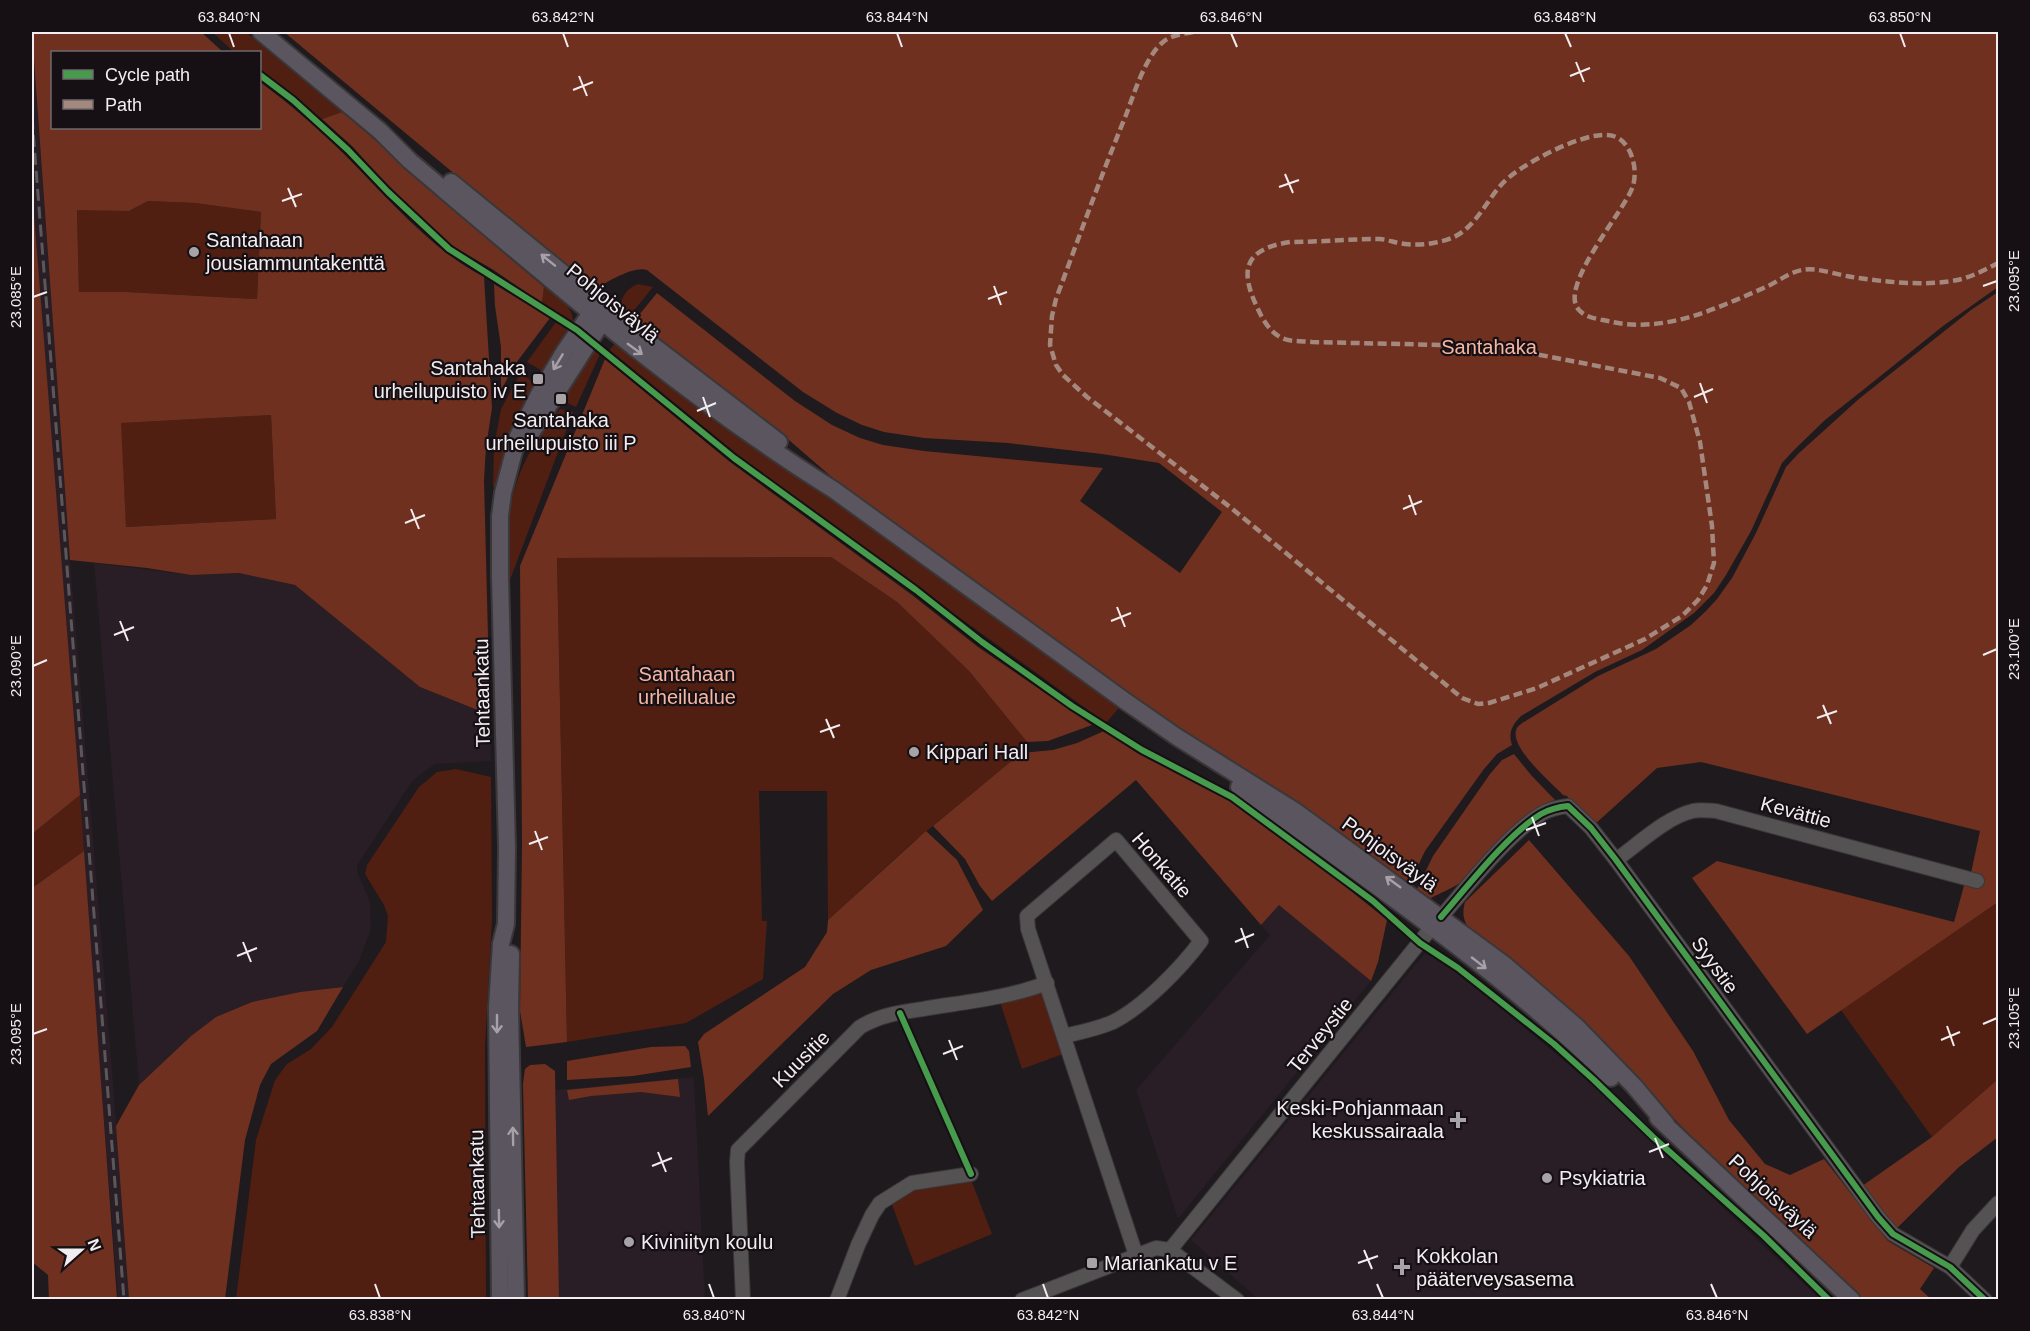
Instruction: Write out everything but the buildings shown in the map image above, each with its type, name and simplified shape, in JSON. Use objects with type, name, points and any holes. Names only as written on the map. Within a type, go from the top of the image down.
[{"type":"main road","name":"Pohjoisväylä","points":[[261,32],[380,131],[417,155],[600,312],[768,433],[834,490],[1177,737],[1295,811],[1436,922],[1564,1033],[1628,1094],[1666,1124],[1852,1299]]},
{"type":"main road","name":"Tehtaankatu","points":[[500,1299],[497,1007],[501,945],[506,924],[507,848],[499,547],[503,493],[518,436],[539,394],[577,330],[600,312]]},
{"type":"main road","name":"Tehtaankatu","points":[[506,924],[511,943],[510,1008],[516,1299]]},
{"type":"street","name":"Syystie","points":[[1436,922],[1517,834],[1540,814],[1554,808],[1568,806],[1591,828],[1616,861],[1878,1217],[1893,1234],[1950,1267],[1985,1299]]},
{"type":"street","name":"Kevättie","points":[[1616,861],[1668,822],[1684,813],[1696,810],[1716,812],[1977,880]]},
{"type":"street","name":"Honkatie","points":[[1064,1036],[1101,1027],[1122,1017],[1179,967],[1201,941],[1116,840],[1027,916],[1028,929],[1136,1255]]},
{"type":"street","name":"Terveystie","points":[[1170,1250],[1436,922]]},
{"type":"street","name":"Kuusitie","points":[[743,1299],[738,1150],[860,1027],[870,1021],[900,1013],[1029,989],[1047,983]]},
{"type":"street","points":[[837,1299],[858,1245],[880,1203],[912,1183],[971,1174]]},
{"type":"street","points":[[1950,1267],[1973,1230],[1998,1203]]},
{"type":"street","points":[[1022,1299],[1156,1248],[1170,1250],[1237,1299]]},
{"type":"shaded area","points":[[32,36],[70,560],[129,1299],[118,1299],[51,451],[32,189]]},
{"type":"shaded area","points":[[94,563],[191,575],[239,573],[295,585],[420,687],[490,715],[491,761],[436,764],[422,773],[411,783],[358,864],[357,872],[370,901],[371,929],[359,961],[343,987],[300,992],[252,1002],[216,1017],[191,1036],[139,1085]]},
{"type":"shaded area","points":[[1279,904],[1371,981],[1178,1219],[1136,1090],[1270,935],[1261,925]]},
{"type":"shaded area","name":"Keski-Pohjanmaan keskussairaala","points":[[1425,953],[1456,971],[1591,1083],[1820,1299],[1258,1299],[1191,1240]]},
{"type":"shaded area","points":[[694,1077],[705,1299],[559,1299],[556,1090]]},
{"type":"green space","points":[[32,32],[201,32],[222,51],[51,51],[51,129],[261,129],[261,83],[325,136],[394,206],[445,252],[484,277],[492,408],[484,480],[490,715],[420,687],[295,585],[239,573],[191,575],[70,560]],"holes":[[[148,201],[195,203],[261,212],[257,299],[127,292],[79,292],[77,210],[129,211]],[[271,415],[276,519],[126,527],[121,423]]]},
{"type":"green space","points":[[212,32],[246,32],[342,112],[322,119],[261,73],[261,51],[233,51]]},
{"type":"green space","name":"Santahaka","points":[[284,32],[1998,32],[1998,287],[1943,326],[1825,420],[1794,450],[1782,463],[1751,531],[1726,575],[1714,593],[1694,613],[1642,650],[1595,672],[1521,716],[1512,729],[1510,737],[1512,745],[1497,754],[1484,769],[1425,851],[1409,885],[1307,811],[1124,692],[834,479],[782,434],[634,321],[657,293],[795,401],[832,425],[860,438],[883,445],[924,451],[1103,468],[1080,501],[1180,573],[1222,512],[1159,463],[1008,443],[924,438],[884,432],[837,413],[803,392],[647,270],[627,272],[593,289]]},
{"type":"green space","points":[[342,112],[544,287],[542,303],[492,269],[452,246],[389,188],[353,147],[322,119]]},
{"type":"green space","points":[[32,189],[80,795],[32,834]]},
{"type":"green space","name":"Santahaan jousiammuntakenttä","points":[[148,201],[195,203],[261,212],[257,299],[127,292],[79,293],[77,209],[129,211]]},
{"type":"green space","points":[[494,284],[550,318],[513,367],[501,391],[501,347]]},
{"type":"green space","points":[[638,284],[653,287],[627,319],[622,313],[622,299],[630,289]]},
{"type":"green space","points":[[544,287],[568,307],[573,317],[573,324],[542,303]]},
{"type":"green space","points":[[1998,292],[1998,902],[1807,1034],[1692,878],[1717,861],[1954,922],[1965,882],[1971,873],[1980,831],[1701,762],[1657,768],[1594,825],[1524,754],[1518,744],[1517,728],[1598,676],[1656,649],[1691,625],[1717,599],[1732,578],[1756,533],[1786,467],[1860,398],[1971,310]]},
{"type":"green space","points":[[556,322],[571,331],[544,372],[527,362]]},
{"type":"green space","points":[[616,342],[1109,698],[1118,709],[1106,723],[733,455],[612,356],[609,351]]},
{"type":"green space","points":[[591,346],[600,354],[576,407],[565,402],[564,393]]},
{"type":"green space","points":[[605,359],[730,462],[912,595],[978,647],[1092,725],[1048,741],[1027,742],[969,671],[897,602],[831,557],[557,558],[567,1042],[526,1047],[520,1011],[522,843],[520,566]]},
{"type":"green space","points":[[520,374],[537,384],[507,445],[493,487],[494,447],[501,409]]},
{"type":"green space","points":[[560,409],[573,412],[510,580],[506,571],[506,546],[511,503],[516,484],[533,448]]},
{"type":"green space","points":[[271,415],[276,519],[126,527],[120,423]]},
{"type":"green space","name":"Santahaan urheilualue","points":[[831,557],[897,602],[969,671],[1027,742],[1021,753],[911,844],[828,920],[827,791],[759,791],[762,921],[767,921],[763,979],[686,1023],[567,1042],[557,558]]},
{"type":"green space","points":[[1104,731],[1139,754],[1228,800],[1336,879],[1387,920],[1378,962],[1371,981],[1279,905],[1261,925],[1136,780],[992,901],[980,886],[965,859],[933,826],[1021,753],[1053,750],[1077,743]]},
{"type":"green space","points":[[1514,754],[1555,800],[1517,827],[1463,881],[1429,899],[1417,889],[1433,856],[1490,774],[1502,760]]},
{"type":"green space","points":[[456,769],[491,777],[492,919],[485,1046],[486,1299],[236,1299],[256,1140],[275,1080],[287,1064],[311,1049],[332,1027],[386,942],[388,916],[365,874],[367,865],[419,787],[437,772]]},
{"type":"green space","points":[[80,795],[84,851],[32,888],[32,834]]},
{"type":"green space","points":[[926,831],[957,860],[983,910],[946,946],[871,970],[833,994],[708,1116],[698,1042],[704,1034],[805,967],[827,932],[828,920]]},
{"type":"green space","points":[[1529,840],[1629,956],[1693,1051],[1729,1120],[1765,1164],[1790,1175],[1824,1159],[1888,1241],[1934,1268],[1920,1289],[1931,1299],[1863,1299],[1684,1129],[1630,1073],[1470,930],[1464,917],[1465,902]]},
{"type":"green space","points":[[84,851],[117,1299],[49,1299],[48,1275],[32,1262],[32,888]]},
{"type":"green space","points":[[1998,902],[1998,1079],[1932,1137],[1841,1010]]},
{"type":"green space","points":[[343,987],[317,1031],[271,1064],[260,1085],[245,1140],[225,1299],[129,1299],[116,1126],[139,1085],[191,1036],[216,1017],[252,1002],[300,992]]},
{"type":"green space","points":[[1042,989],[1063,1054],[1022,1069],[999,999]]},
{"type":"green space","points":[[685,1046],[689,1051],[691,1067],[633,1076],[567,1080],[567,1061],[651,1047]]},
{"type":"green space","points":[[545,1064],[555,1071],[559,1299],[528,1299],[523,1084],[525,1069],[530,1065]]},
{"type":"green space","points":[[678,1079],[680,1097],[641,1092],[569,1100],[567,1090]]},
{"type":"green space","points":[[1998,1079],[1998,1137],[1959,1167],[1895,1230],[1862,1186],[1932,1137]]},
{"type":"green space","points":[[970,1177],[992,1234],[915,1266],[891,1202],[914,1187]]},
{"type":"railway","points":[[32,117],[124,1300]]},
{"type":"marked path","points":[[1193,32],[1173,36],[1163,42],[1145,66],[1136,87],[1056,299],[1050,345],[1056,365],[1063,375],[1087,397],[1230,507],[1462,698],[1478,704],[1489,703],[1537,688],[1645,639],[1682,616],[1698,600],[1707,585],[1714,563],[1712,526],[1700,442],[1689,402],[1681,388],[1660,378],[1487,346],[1312,342],[1284,339],[1266,324],[1251,294],[1248,272],[1255,256],[1275,245],[1290,242],[1380,239],[1417,245],[1449,239],[1468,227],[1501,185],[1521,169],[1567,144],[1608,135],[1618,138],[1628,148],[1633,160],[1634,178],[1627,198],[1584,267],[1577,284],[1575,299],[1579,310],[1590,317],[1632,325],[1672,321],[1729,303],[1793,273],[1808,269],[1892,282],[1935,283],[1962,279],[1998,263]]},
{"type":"cycle path","points":[[261,76],[293,100],[348,150],[388,192],[449,249],[577,330],[734,458],[1072,706],[1142,750],[1232,797],[1373,901],[1420,943],[1458,968],[1554,1044],[1653,1137],[1764,1236],[1829,1300]]},
{"type":"cycle path","points":[[1441,917],[1515,834],[1541,814],[1554,808],[1568,806],[1591,828],[1616,860],[1878,1217],[1893,1234],[1950,1267],[1985,1300]]},
{"type":"cycle path","points":[[900,1013],[971,1174]]},
{"type":"place","name":"Santahaan jousiammuntakenttä","points":[[194,252]]},
{"type":"place","name":"Santahaka urheilupuisto iv E","points":[[538,379]]},
{"type":"place","name":"Santahaka urheilupuisto iii P","points":[[561,399]]},
{"type":"place","name":"Kippari Hall","points":[[914,752]]},
{"type":"place","name":"Keski-Pohjanmaan keskussairaala","points":[[1458,1120]]},
{"type":"place","name":"Psykiatria","points":[[1547,1178]]},
{"type":"place","name":"Kiviniityn koulu","points":[[629,1242]]},
{"type":"place","name":"Mariankatu v E","points":[[1092,1263]]},
{"type":"place","name":"Kokkolan pääterveysasema","points":[[1402,1267]]}]
